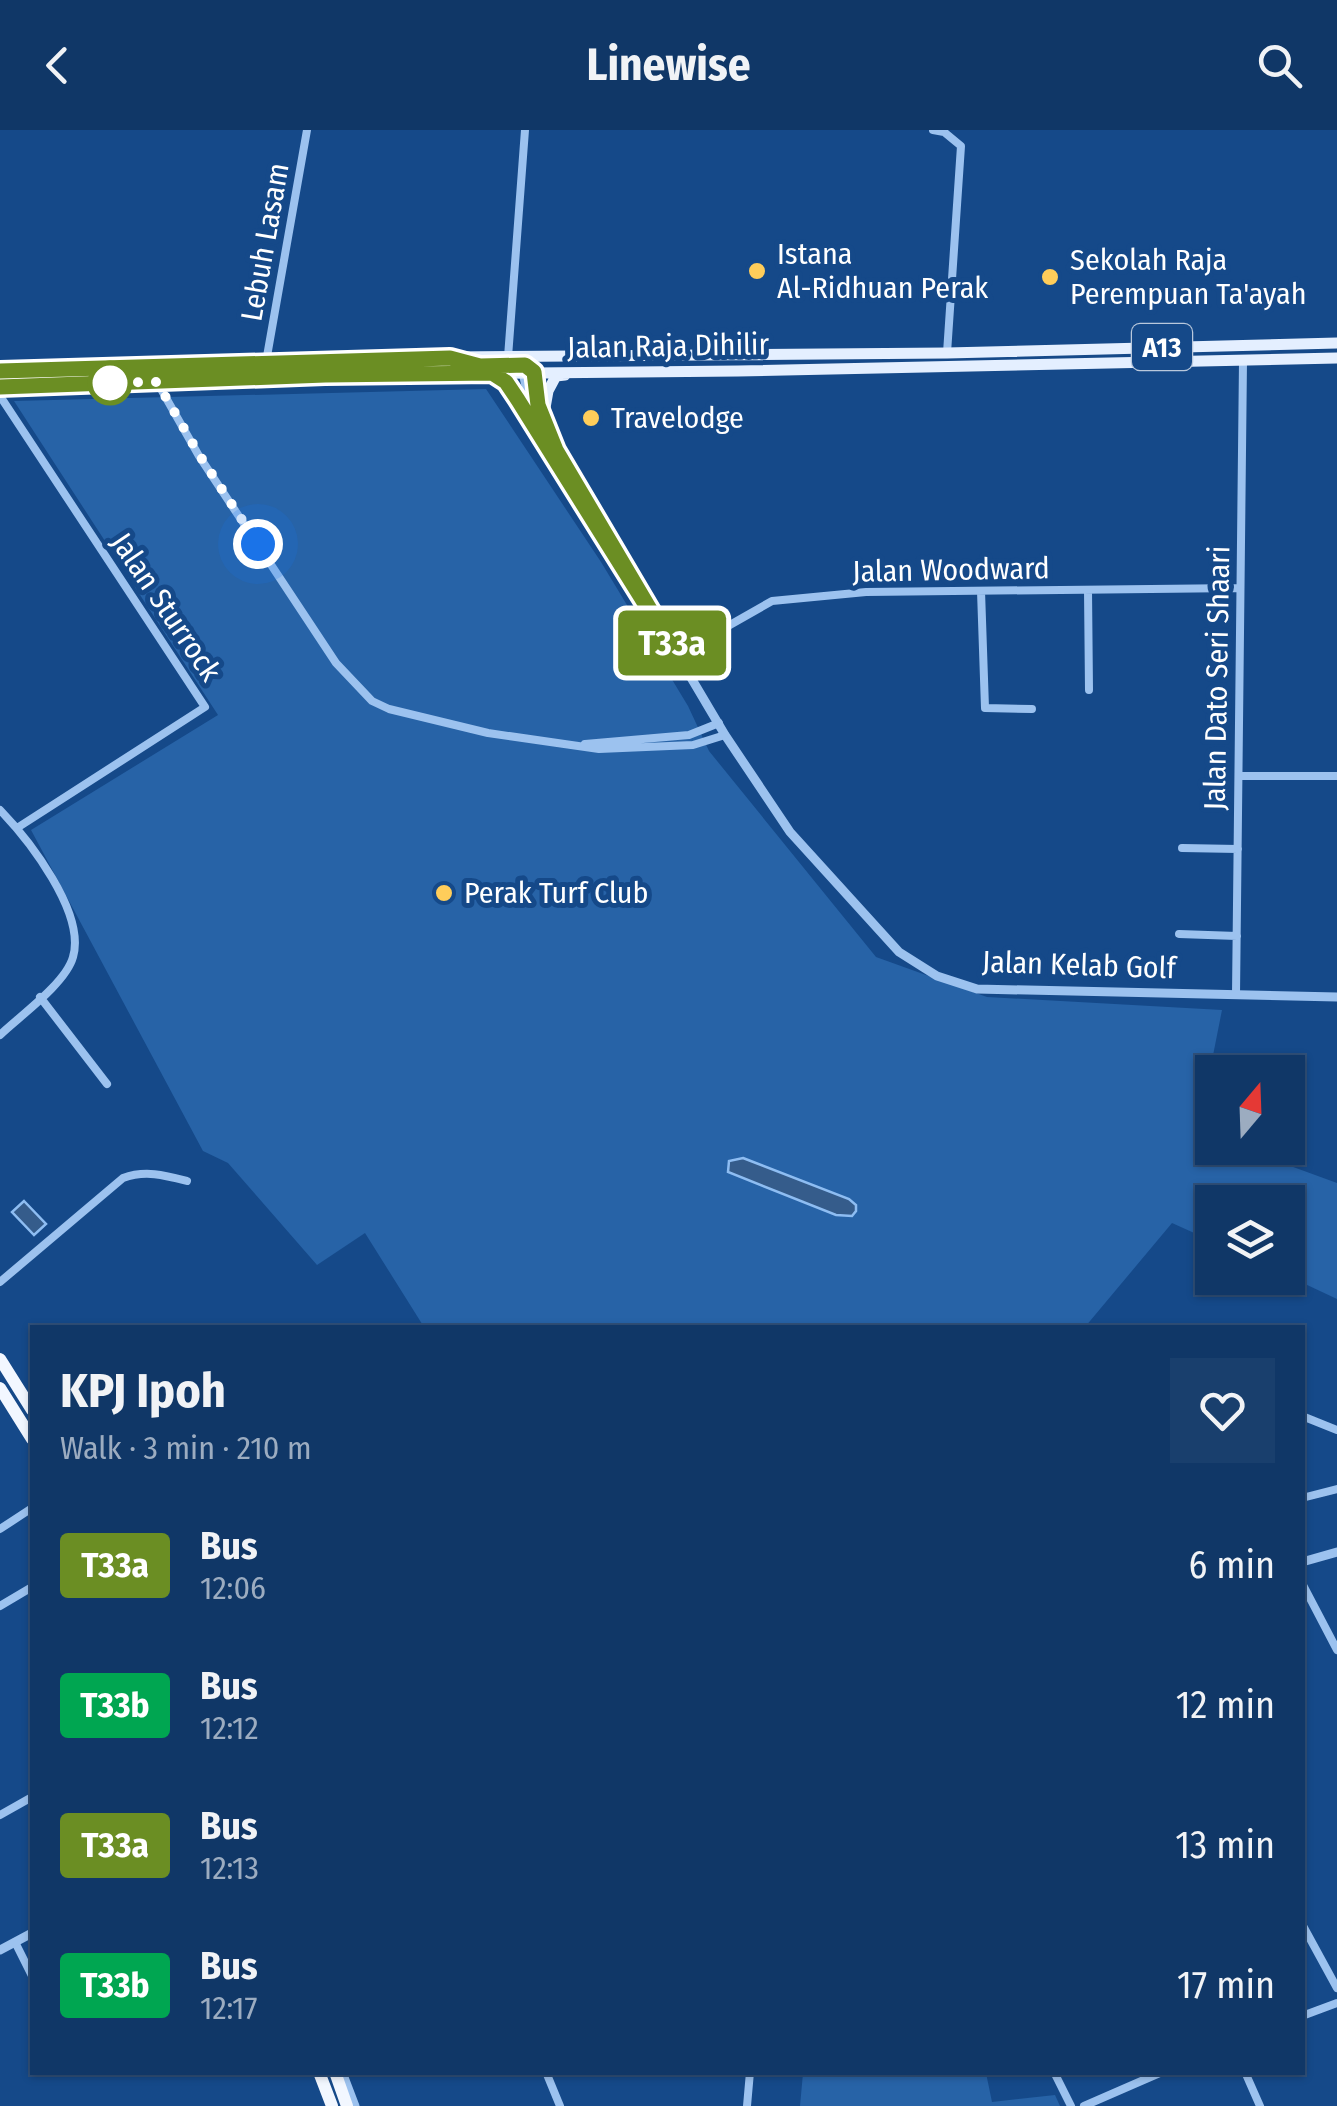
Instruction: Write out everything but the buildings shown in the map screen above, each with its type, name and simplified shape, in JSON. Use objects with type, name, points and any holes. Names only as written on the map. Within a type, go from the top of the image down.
[{"type":"highway","points":[[0,1359],[30,1407]]},
{"type":"highway","points":[[0,1388],[30,1436]]},
{"type":"highway","points":[[320,2075],[332,2106]]},
{"type":"highway","points":[[339,2075],[346,2106]]},
{"type":"main road","name":"Jalan Raja Dihilir","points":[[0,371],[450,358],[947,353],[1337,343]]},
{"type":"main road","points":[[450,358],[470,365],[529,371],[546,362],[577,362],[586,356]]},
{"type":"main road","name":"Jalan Raja Dihilir","points":[[0,387],[529,371],[1337,358]]},
{"type":"main road","points":[[54,369],[66,376],[126,382]]},
{"type":"main road","points":[[492,373],[506,382],[539,424]]},
{"type":"main road","points":[[539,424],[556,376],[574,373]]},
{"type":"street","name":"Lebuh Lasam","points":[[266,362],[307,130]]},
{"type":"street","points":[[508,357],[525,130]]},
{"type":"street","points":[[933,130],[944,132],[960,146],[947,353]]},
{"type":"street","name":"Jalan Dato Seri Shaari","points":[[1236,996],[1243,360]]},
{"type":"street","points":[[529,371],[539,424]]},
{"type":"street","points":[[157,382],[200,456],[336,663],[358,690],[389,710],[488,733],[599,749],[692,746],[725,734]]},
{"type":"street","name":"Jalan Sturrock","points":[[0,396],[205,707],[17,828]]},
{"type":"street","name":"Jalan Kelab Golf","points":[[539,424],[718,723],[790,832],[898,952],[938,976],[977,989],[1337,997]]},
{"type":"street","name":"Jalan Kelab Golf","points":[[539,424],[644,607],[677,655]]},
{"type":"street","name":"Jalan Woodward","points":[[677,655],[772,601],[858,593],[1240,588]]},
{"type":"street","points":[[1088,590],[1089,690]]},
{"type":"street","points":[[981,591],[984,708],[1032,709]]},
{"type":"street","points":[[581,744],[689,736],[718,723]]},
{"type":"street","points":[[1238,776],[1337,776]]},
{"type":"street","points":[[0,810],[46,866],[76,938],[73,959],[62,976],[0,1035]]},
{"type":"street","points":[[1182,848],[1238,849]]},
{"type":"street","points":[[1179,934],[1237,936]]},
{"type":"street","points":[[40,997],[108,1084]]},
{"type":"street","points":[[0,1282],[122,1178],[158,1174],[187,1181]]},
{"type":"street","points":[[1305,1417],[1337,1430]]},
{"type":"street","points":[[1305,1497],[1337,1489]]},
{"type":"street","points":[[0,1529],[30,1509]]},
{"type":"street","points":[[1305,1561],[1337,1552]]},
{"type":"street","points":[[0,1606],[30,1588]]},
{"type":"street","points":[[1305,1588],[1337,1650]]},
{"type":"street","points":[[0,1815],[30,1799]]},
{"type":"street","points":[[1305,1929],[1337,1988]]},
{"type":"street","points":[[0,1950],[30,1934]]},
{"type":"street","points":[[15,1942],[30,1972]]},
{"type":"street","points":[[1305,2015],[1337,2003]]},
{"type":"street","points":[[339,2075],[354,2106]]},
{"type":"street","points":[[547,2075],[560,2106]]},
{"type":"street","points":[[747,2106],[750,2075]]},
{"type":"street","points":[[1056,2075],[1071,2106]]},
{"type":"street","points":[[1084,2106],[1155,2075]]},
{"type":"street","points":[[1245,2075],[1260,2106]]},
{"type":"shaded area","name":"Perak Turf Club","points":[[486,389],[601,562],[688,706],[709,751],[876,957],[987,997],[1222,1010],[1213,1055],[1195,1055],[1195,1165],[1288,1165],[1337,1183],[1337,1299],[1305,1284],[1305,1185],[1195,1185],[1195,1233],[1172,1223],[1087,1325],[423,1325],[365,1233],[317,1265],[228,1163],[203,1151],[31,830],[218,715],[14,401]]},
{"type":"shaded area","points":[[743,1158],[849,1199],[856,1205],[856,1211],[852,1216],[836,1215],[728,1172],[729,1161]]},
{"type":"shaded area","points":[[24,1201],[46,1224],[34,1235],[12,1212]]},
{"type":"shaded area","points":[[803,2075],[986,2075],[992,2102],[1055,2095],[1060,2106],[800,2106]]},
{"type":"bus line","name":"T33a","points":[[0,371],[450,358],[480,366],[525,365],[534,372],[538,405],[556,450],[677,655],[518,400],[506,382],[492,373],[0,387]]},
{"type":"place","name":"Istana Al-Ridhuan Perak","points":[[757,271]]},
{"type":"place","name":"Sekolah Raja Perempuan Ta'ayah","points":[[1050,277]]},
{"type":"place","name":"Travelodge","points":[[591,418]]},
{"type":"place","name":"Perak Turf Club","points":[[444,893]]},
{"type":"route","points":[[110,383],[97,383],[157,382],[258,544]]}]
